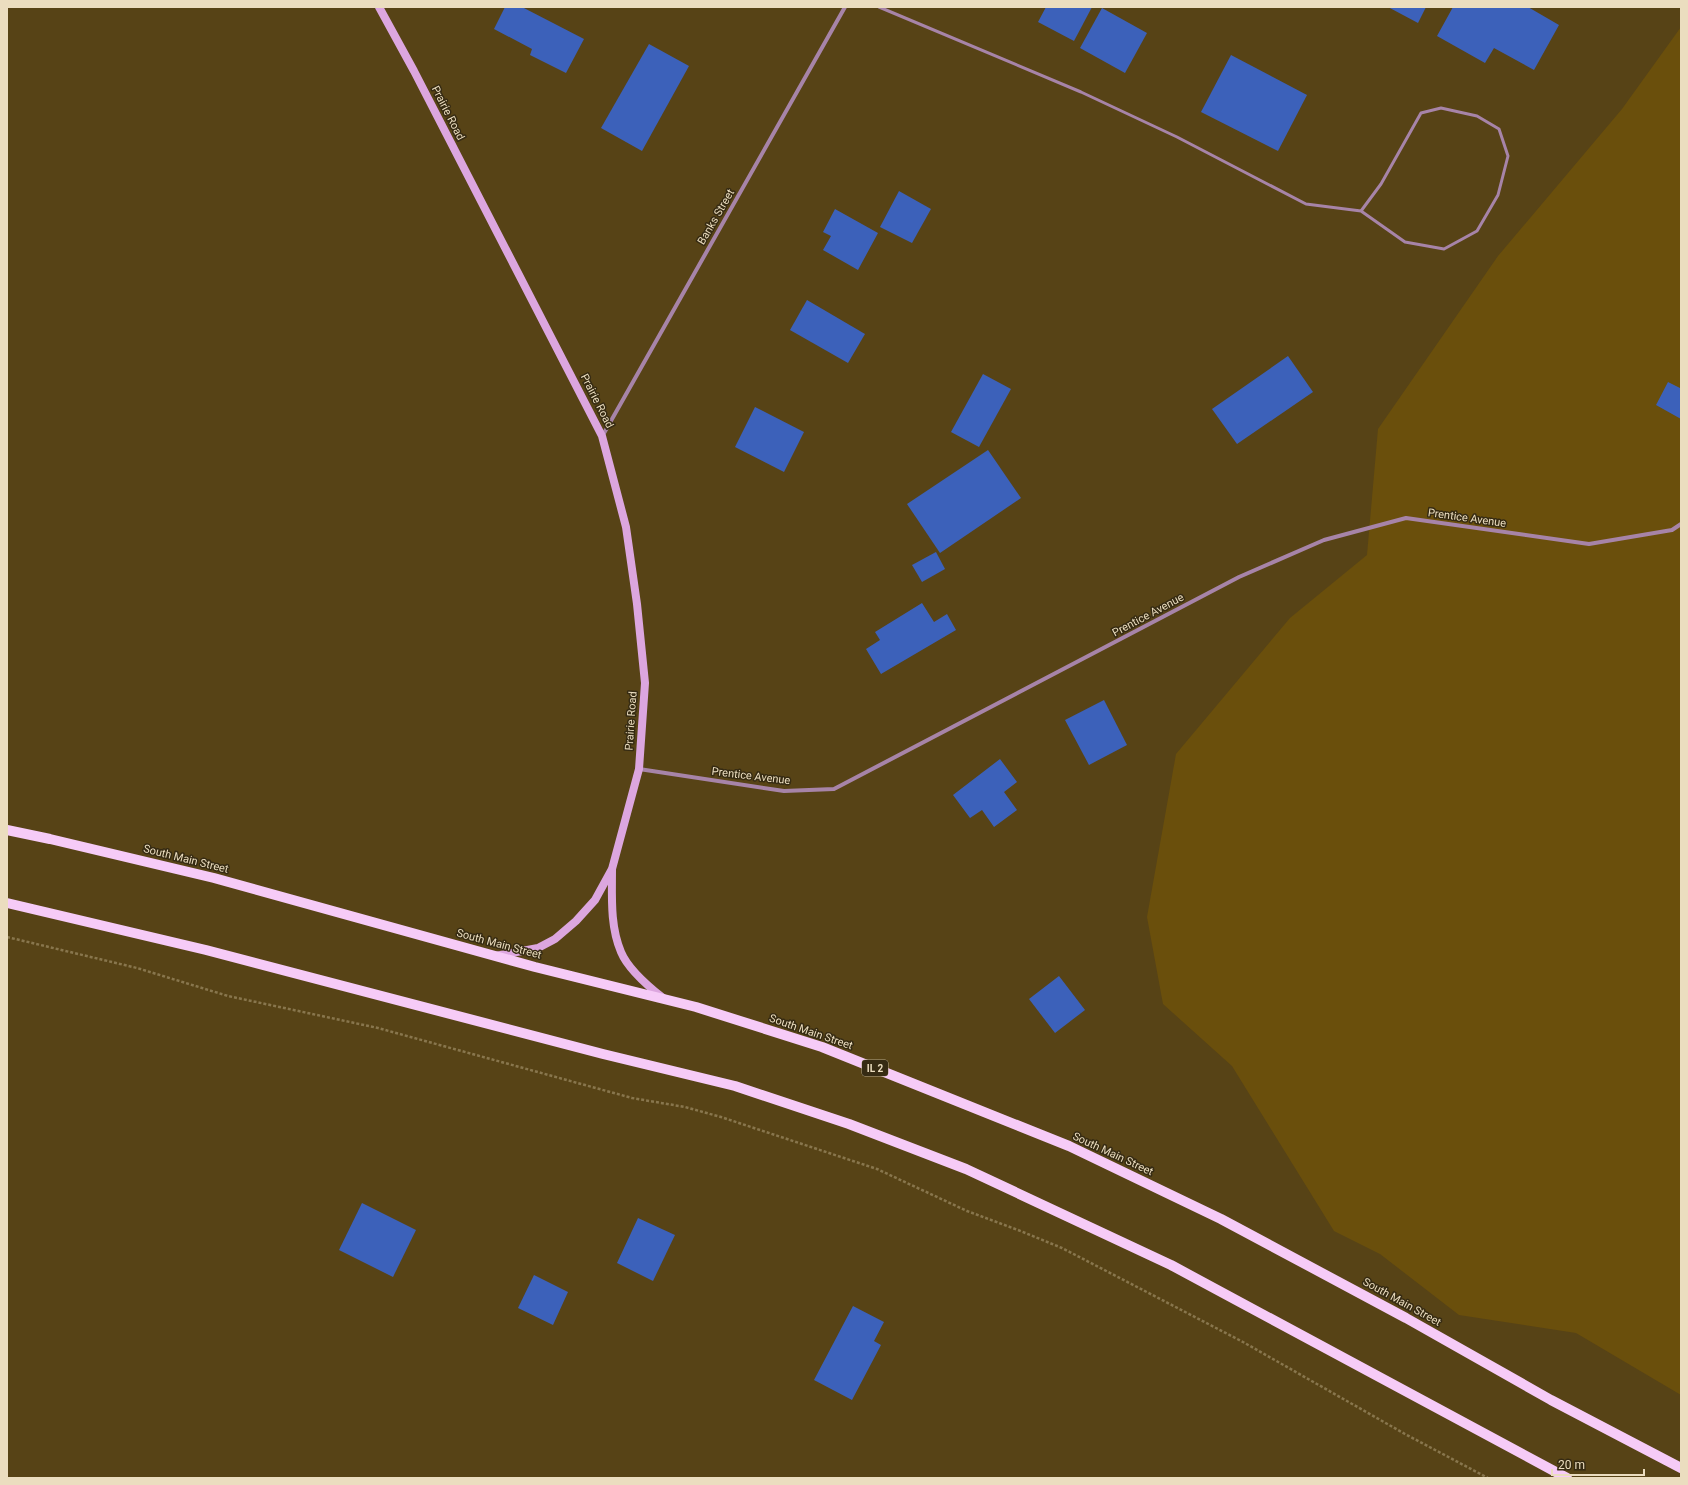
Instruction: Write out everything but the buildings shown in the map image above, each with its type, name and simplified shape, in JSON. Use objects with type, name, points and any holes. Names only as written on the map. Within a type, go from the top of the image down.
[{"type":"main road","name":"South Main Street","points":[[7,830],[214,878],[495,956],[696,1007],[822,1047],[1069,1146],[1221,1218],[1406,1318],[1551,1400],[1681,1468]]},
{"type":"main road","points":[[7,903],[206,950],[603,1054],[736,1086],[849,1124],[966,1169],[1171,1265],[1567,1478]]},
{"type":"street","name":"Prairie Road","points":[[379,7],[414,71],[602,436],[626,527],[637,604],[645,683],[639,769],[612,869],[595,900],[576,922],[555,939],[538,948],[495,956]]},
{"type":"street","name":"Banks Street","points":[[602,436],[846,7]]},
{"type":"street","name":"Prentice Avenue","points":[[639,769],[784,791],[834,789],[1239,577],[1324,540],[1406,518],[1589,544],[1672,530],[1681,524]]},
{"type":"street","name":"Prairie Road","points":[[612,869],[612,921],[622,953],[645,983],[664,999]]},
{"type":"lane","points":[[879,7],[1088,96],[1177,137],[1306,204],[1361,211],[1406,242],[1444,249],[1477,231],[1498,195],[1508,156],[1499,129],[1477,116],[1441,108],[1421,113],[1381,184],[1361,211]]},
{"type":"path","points":[[7,937],[137,968],[228,996],[378,1028],[632,1098],[684,1107],[721,1117],[877,1170],[986,1219],[1062,1248],[1243,1342],[1405,1434],[1488,1478]]},
{"type":"shaded area","points":[[1681,27],[1681,1395],[1576,1333],[1459,1315],[1380,1254],[1334,1231],[1232,1066],[1163,1004],[1147,917],[1176,754],[1290,618],[1367,555],[1378,429],[1498,256],[1622,109]]}]
